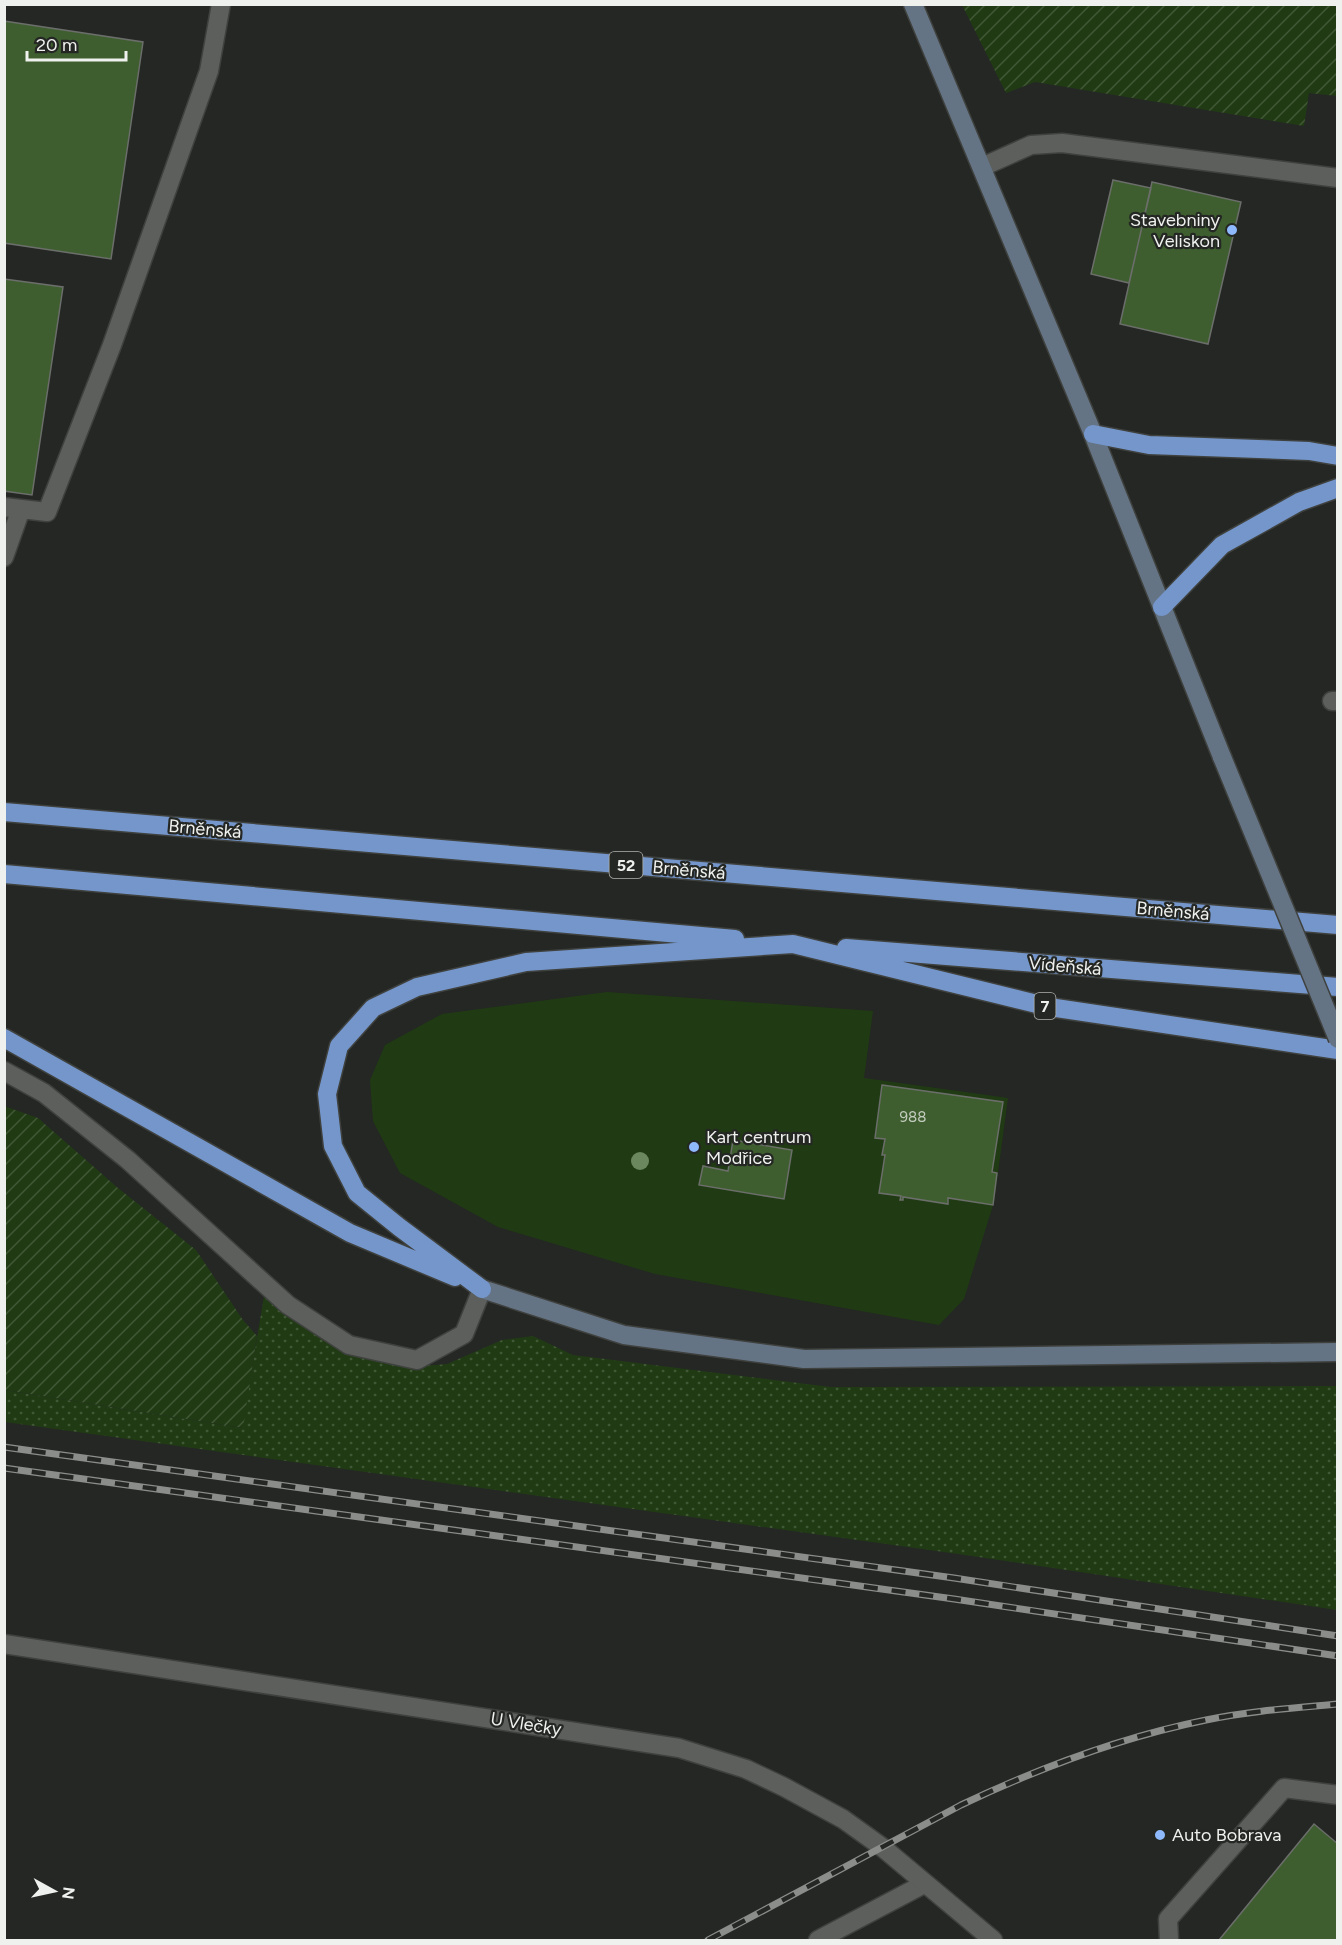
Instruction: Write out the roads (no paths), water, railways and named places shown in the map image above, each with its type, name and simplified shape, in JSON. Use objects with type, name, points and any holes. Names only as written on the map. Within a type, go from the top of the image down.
[{"type":"highway","points":[[1093,434],[1149,445],[1309,451],[1338,456]]},
{"type":"highway","points":[[1162,607],[1222,545],[1299,502],[1338,488]]},
{"type":"highway","name":"Brněnská","points":[[4,812],[1338,925]]},
{"type":"highway","points":[[4,874],[793,944]]},
{"type":"highway","points":[[482,1289],[357,1193],[333,1146],[327,1094],[339,1046],[373,1008],[417,987],[526,962],[793,944]]},
{"type":"highway","name":"Vídeňská","points":[[793,944],[1338,987]]},
{"type":"highway","name":"7","points":[[793,944],[1049,1007],[1338,1050]]},
{"type":"highway","points":[[4,1038],[350,1233],[482,1289]]},
{"type":"main road","points":[[913,4],[1093,434],[1338,1039]]},
{"type":"main road","points":[[482,1289],[624,1335],[804,1359],[1338,1352]]},
{"type":"street","points":[[4,558],[13,508],[47,512],[112,345],[205,82],[220,4]]},
{"type":"street","points":[[982,167],[1031,145],[1062,143],[1338,178]]},
{"type":"street","points":[[4,1071],[44,1093],[128,1160],[288,1305],[349,1345],[417,1360],[464,1334],[482,1289]]},
{"type":"street","name":"U Vlečky","points":[[4,1644],[679,1748],[746,1769],[833,1813],[882,1847],[993,1941]]},
{"type":"street","points":[[1169,1941],[1168,1919],[1284,1788],[1338,1795]]},
{"type":"street","points":[[818,1941],[924,1884]]},
{"type":"railway","points":[[4,1447],[954,1578],[1338,1636]]},
{"type":"railway","points":[[4,1468],[954,1599],[1338,1656]]},
{"type":"railway","points":[[708,1940],[961,1805],[1051,1766],[1143,1735],[1206,1720],[1255,1712],[1338,1704]]},
{"type":"place","name":"Stavebniny Veliskon","points":[[1232,230]]},
{"type":"place","name":"Kart centrum Modřice","points":[[694,1147]]},
{"type":"place","name":"Auto Bobrava","points":[[1160,1835]]}]
